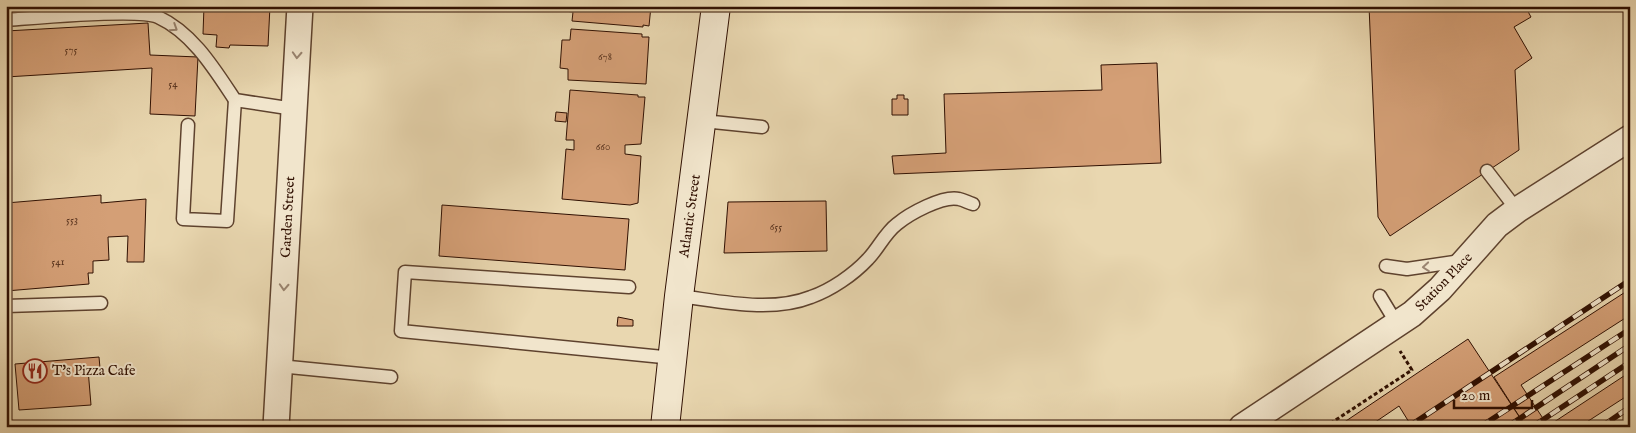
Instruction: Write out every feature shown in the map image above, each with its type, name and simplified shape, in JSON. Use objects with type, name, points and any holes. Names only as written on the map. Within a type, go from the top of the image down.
[{"type":"street","name":"Garden Street","points":[[276,427],[300,6]]},
{"type":"street","name":"Atlantic Street","points":[[665,427],[679,296],[703,121],[716,6]]},
{"type":"street","name":"Station Place","points":[[1248,425],[1397,335],[1497,225],[1517,210],[1625,143]]},
{"type":"lane","points":[[6,20],[128,14],[157,16],[183,34],[210,63],[235,100],[227,221],[183,218],[188,125]]},
{"type":"lane","points":[[235,100],[294,109]]},
{"type":"lane","points":[[703,121],[762,126]]},
{"type":"lane","points":[[1487,171],[1517,210]]},
{"type":"lane","points":[[679,296],[770,304],[795,302],[810,298],[826,291],[851,274],[868,260],[896,224],[928,205],[958,198],[973,204]]},
{"type":"lane","points":[[1386,266],[1407,269],[1438,266],[1465,260]]},
{"type":"lane","points":[[629,287],[405,272],[400,331],[673,358]]},
{"type":"lane","points":[[1380,296],[1397,335]]},
{"type":"lane","points":[[6,306],[101,303]]},
{"type":"lane","points":[[279,366],[391,377]]},
{"type":"path","points":[[1325,427],[1412,370],[1397,335]]},
{"type":"building","points":[[6,6],[109,6],[109,8],[6,13]]},
{"type":"building","points":[[204,6],[270,6],[268,46],[230,45],[229,48],[216,47],[217,35],[203,34]]},
{"type":"building","points":[[565,6],[651,6],[649,26],[572,21],[573,12],[564,11]]},
{"type":"building","points":[[1369,6],[1525,6],[1531,17],[1514,27],[1532,58],[1515,70],[1519,150],[1390,236],[1378,217]]},
{"type":"building","points":[[148,23],[150,55],[198,57],[195,116],[150,114],[152,68],[6,77],[6,31]]},
{"type":"building","points":[[571,29],[642,34],[642,37],[649,37],[646,84],[568,80],[568,69],[560,68],[562,40],[570,40]]},
{"type":"building","points":[[1157,63],[1161,163],[894,174],[892,156],[946,153],[944,94],[1102,90],[1101,65]]},
{"type":"building","points":[[570,90],[645,97],[641,144],[625,145],[625,154],[641,156],[638,203],[630,205],[562,199],[566,149],[574,150],[574,140],[566,140]]},
{"type":"building","points":[[897,95],[904,95],[904,99],[908,99],[908,115],[892,115],[892,99],[897,99]]},
{"type":"building","points":[[556,112],[567,113],[566,122],[555,121]]},
{"type":"building","points":[[101,195],[101,203],[146,199],[144,262],[127,262],[128,236],[108,237],[109,260],[93,261],[93,273],[88,273],[89,284],[6,291],[6,203]]},
{"type":"building","points":[[826,201],[827,251],[724,253],[728,202]]},
{"type":"building","points":[[442,205],[629,219],[625,270],[439,256]]},
{"type":"building","points":[[1630,289],[1630,315],[1521,385],[1548,426],[1630,372],[1630,394],[1579,427],[1526,427],[1494,377]]},
{"type":"building","points":[[618,317],[633,320],[633,326],[617,326]]},
{"type":"building","points":[[1468,339],[1526,427],[1412,427],[1399,406],[1368,427],[1337,427]]},
{"type":"building","points":[[99,357],[100,368],[88,369],[91,405],[19,410],[15,364]]},
{"type":"building","points":[[1630,417],[1630,427],[1614,427]]},
{"type":"railway","points":[[1408,427],[1630,280]]},
{"type":"railway","points":[[1480,427],[1630,329]]},
{"type":"railway","points":[[1507,427],[1630,345]]},
{"type":"railway","points":[[1532,427],[1630,362]]},
{"type":"railway","points":[[1601,427],[1630,407]]},
{"type":"place","name":"T's Pizza Cafe","points":[[35,371]]}]
